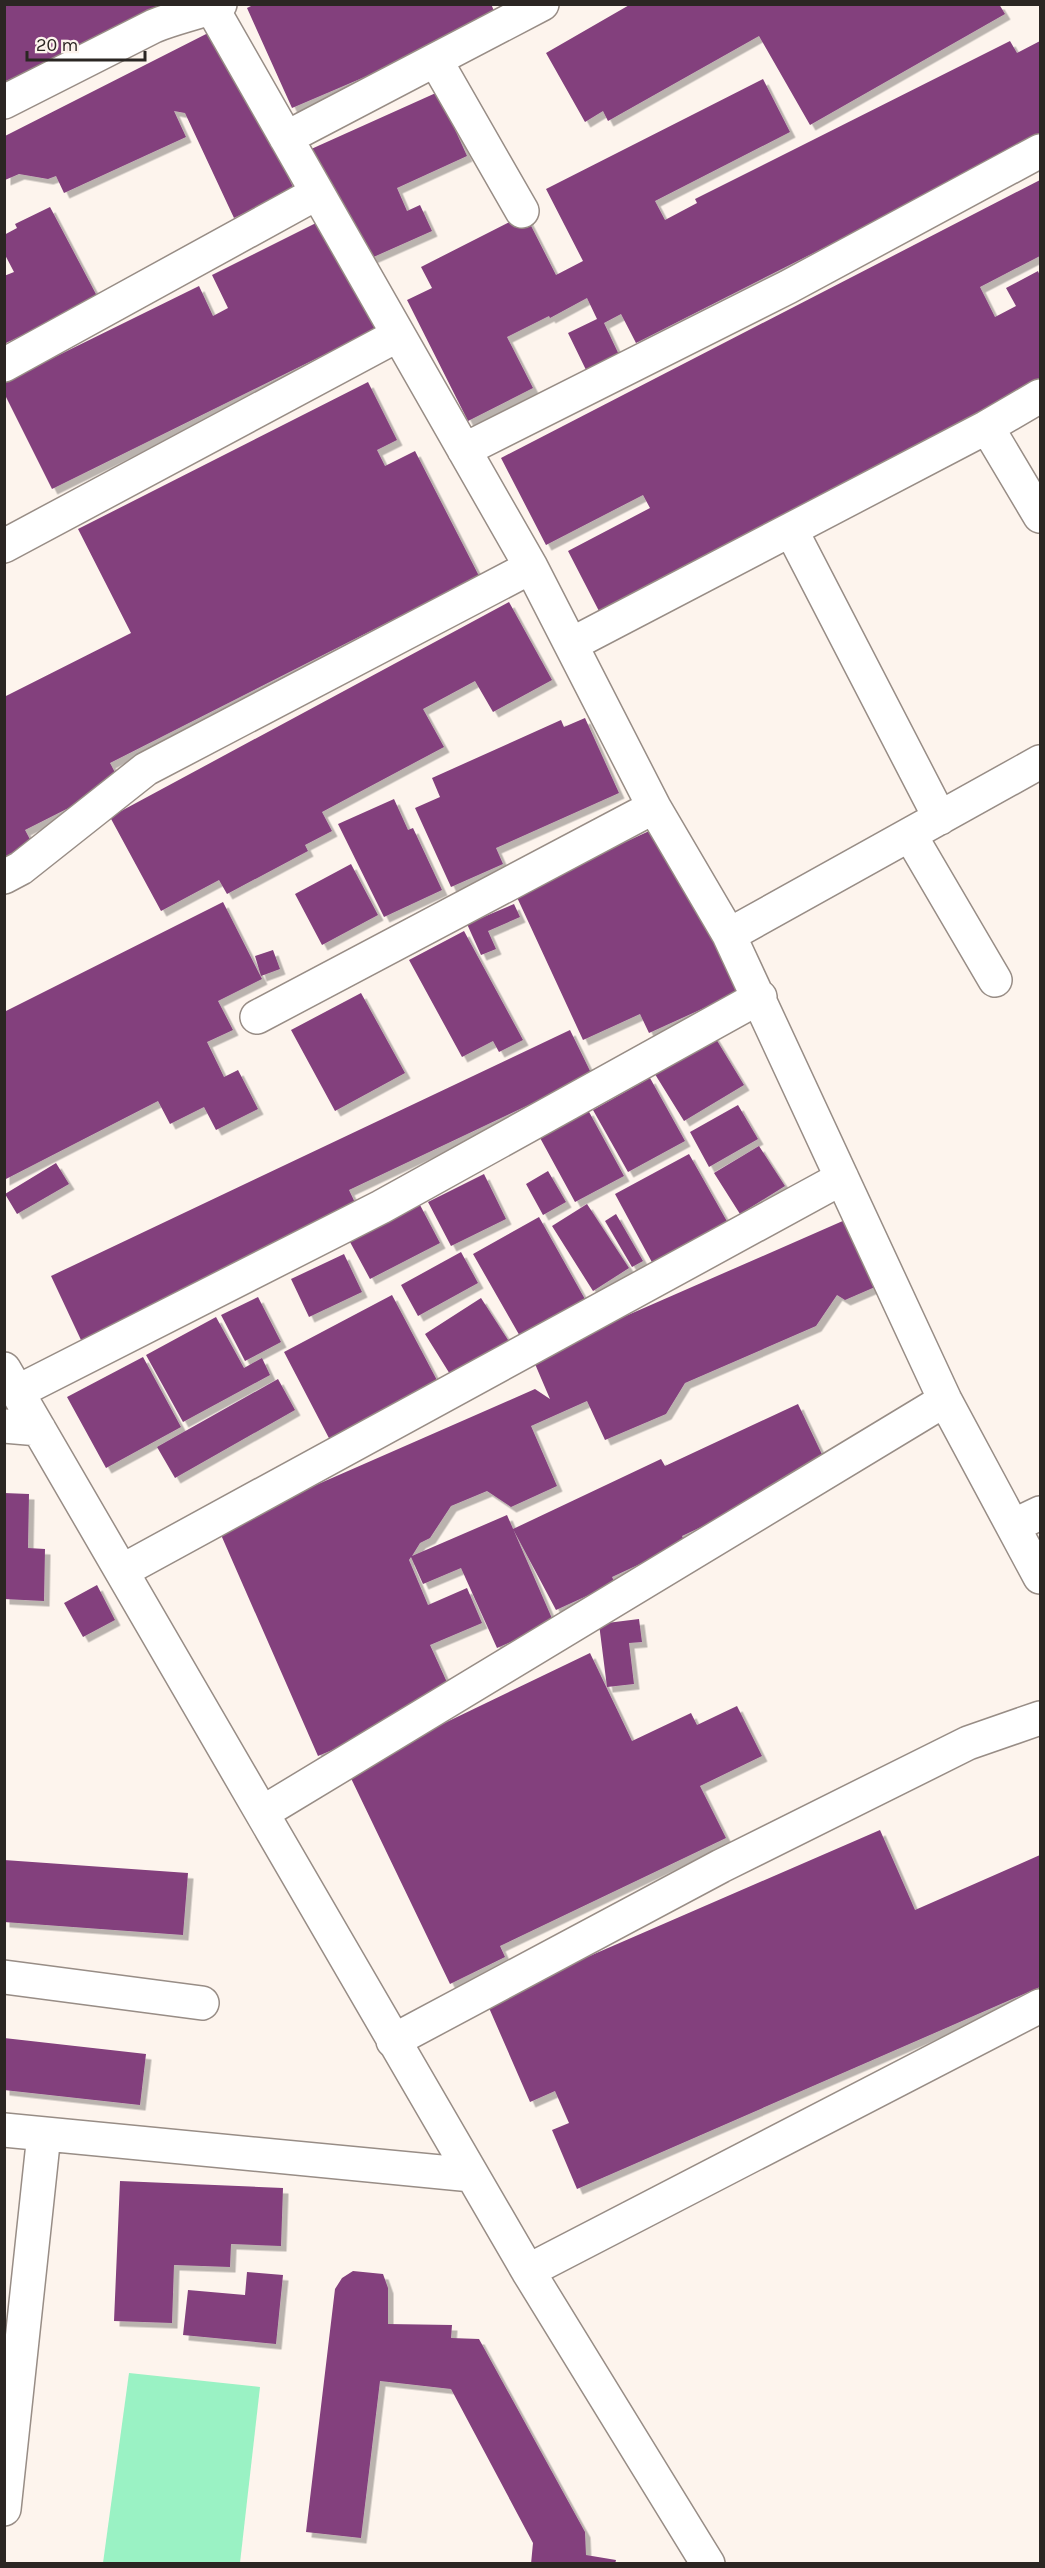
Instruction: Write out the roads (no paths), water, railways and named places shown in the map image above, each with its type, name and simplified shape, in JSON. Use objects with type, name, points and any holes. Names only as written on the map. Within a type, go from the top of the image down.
[{"type":"street","points":[[286,138],[542,4]]},
{"type":"street","points":[[4,102],[154,26],[178,16],[197,14],[216,6],[286,138],[531,567],[654,807],[729,935],[760,997],[945,1400],[1027,1519],[1041,1577]]},
{"type":"street","points":[[436,61],[522,210]]},
{"type":"street","points":[[464,450],[788,287],[1041,151]]},
{"type":"street","points":[[4,365],[317,193]]},
{"type":"street","points":[[4,546],[398,335]]},
{"type":"street","points":[[572,644],[987,427],[1041,396]]},
{"type":"street","points":[[987,427],[1041,516]]},
{"type":"street","points":[[791,530],[940,818]]},
{"type":"street","points":[[4,877],[21,868],[147,770],[531,567]]},
{"type":"street","points":[[729,935],[1041,762]]},
{"type":"street","points":[[257,1017],[654,807]]},
{"type":"street","points":[[910,835],[995,980]]},
{"type":"street","points":[[708,2564],[528,2271],[11,1381],[381,1208],[760,997]]},
{"type":"street","points":[[122,1572],[842,1178]]},
{"type":"street","points":[[262,1813],[945,1400]]},
{"type":"street","points":[[4,1426],[39,1430]]},
{"type":"street","points":[[393,2041],[732,1861],[968,1743],[1041,1718]]},
{"type":"street","points":[[4,1977],[202,2003]]},
{"type":"street","points":[[528,2271],[1041,2006]]},
{"type":"street","points":[[4,2130],[472,2175]]},
{"type":"street","points":[[4,2509],[44,2134]]}]
